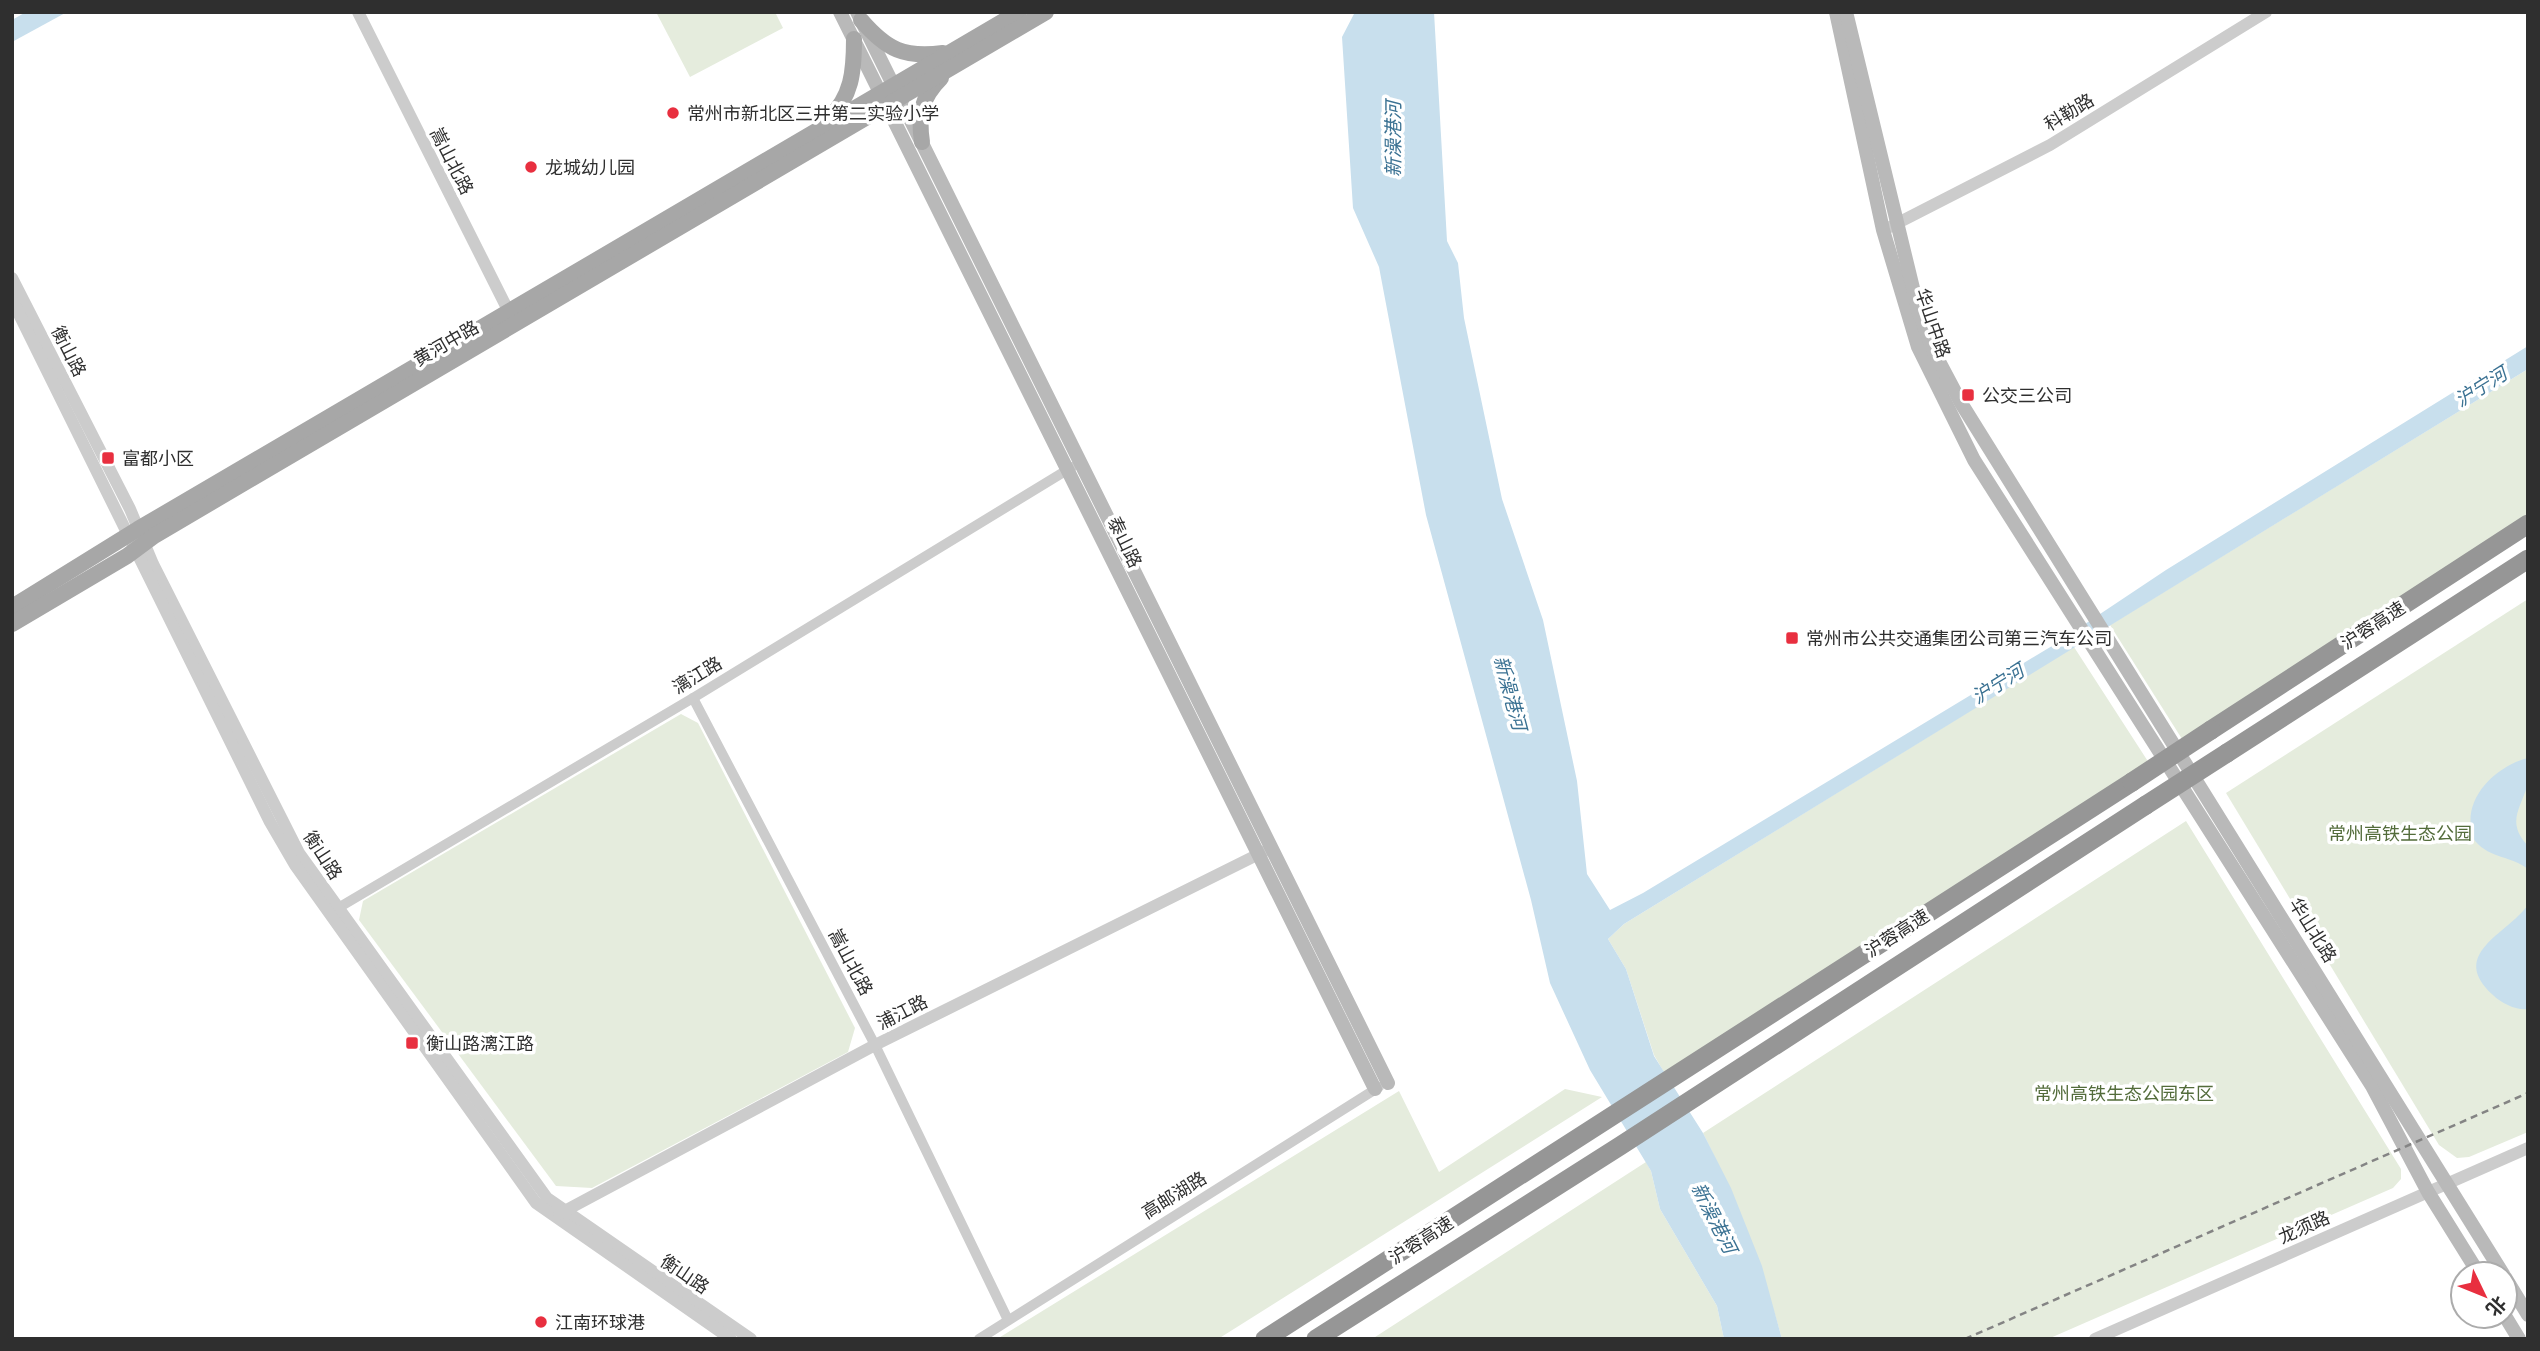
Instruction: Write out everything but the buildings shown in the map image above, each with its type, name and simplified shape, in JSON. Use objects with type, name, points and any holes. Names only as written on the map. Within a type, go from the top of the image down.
[{"type":"highway","name":"沪蓉高速","points":[[1265,1339],[2528,524]]},
{"type":"highway","name":"沪蓉高速","points":[[1316,1339],[2528,559]]},
{"type":"main road","name":"泰山路","points":[[840,12],[854,39],[922,142],[1074,466]]},
{"type":"main road","points":[[892,96],[953,59],[1019,12]]},
{"type":"main road","points":[[922,142],[918,115],[924,100],[953,59],[1046,12]]},
{"type":"main road","name":"华山中路","points":[[1836,12],[1921,357],[1974,460],[2071,616]]},
{"type":"main road","name":"华山中路","points":[[1846,12],[1890,227],[1934,352],[1961,403],[2088,607]]},
{"type":"main road","name":"泰山路","points":[[859,16],[892,96],[1381,1086]]},
{"type":"main road","points":[[859,16],[877,39],[893,50],[953,59]]},
{"type":"main road","points":[[816,132],[849,93],[854,71],[854,39]]},
{"type":"main road","name":"黄河中路","points":[[512,318],[816,132],[892,96]]},
{"type":"main road","name":"黄河中路","points":[[12,607],[137,539],[892,96]]},
{"type":"main road","name":"黄河中路","points":[[12,624],[137,539]]},
{"type":"main road","name":"华山北路","points":[[2088,607],[2494,1260]]},
{"type":"main road","name":"华山北路","points":[[2071,616],[2372,1086],[2428,1192],[2470,1260]]},
{"type":"street","name":"嵩山北路","points":[[358,12],[512,318]]},
{"type":"street","name":"科勒路","points":[[1890,227],[2050,145],[2252,16],[2266,12]]},
{"type":"street","name":"衡山路","points":[[12,278],[270,822],[295,865],[334,911],[536,1203],[559,1215],[751,1339]]},
{"type":"street","name":"衡山路","points":[[12,300],[137,539]]},
{"type":"street","name":"漓江路","points":[[334,911],[694,698],[1074,466]]},
{"type":"street","name":"嵩山北路","points":[[694,698],[875,1045],[1008,1320]]},
{"type":"street","name":"浦江路","points":[[559,1215],[875,1045],[1265,851]]},
{"type":"street","name":"高邮湖路","points":[[979,1339],[1381,1086]]},
{"type":"street","name":"龙须路","points":[[2095,1339],[2528,1148]]},
{"type":"street","name":"衡山路","points":[[559,1215],[731,1339]]},
{"type":"green space","points":[[656,12],[775,12],[783,28],[690,77]]},
{"type":"green space","points":[[2528,369],[2528,515],[2182,739],[2110,625]]},
{"type":"green space","name":"常州高铁生态公园","points":[[2528,599],[2528,1132],[2469,1157],[2457,1158],[2439,1145],[2226,793]]},
{"type":"green space","points":[[2074,647],[2149,763],[1665,1074],[1654,1055],[1626,969],[1608,939],[1624,924]]},
{"type":"green space","points":[[681,714],[698,723],[855,1028],[848,1052],[592,1188],[556,1186],[359,920],[363,901]]},
{"type":"green space","name":"常州高铁生态公园东区","points":[[2186,821],[2401,1169],[2401,1179],[2393,1188],[2048,1339],[1782,1339],[1748,1234],[1703,1133]]},
{"type":"green space","points":[[1565,1089],[1602,1097],[1218,1339],[997,1339],[1399,1091],[1439,1172]]},
{"type":"green space","points":[[1646,1162],[1651,1171],[1660,1209],[1717,1306],[1724,1339],[1372,1339]]},
{"type":"water","points":[[26,12],[67,12],[12,42],[12,20]]},
{"type":"water","points":[[1355,12],[1434,12],[1447,241],[1458,263],[1464,318],[1502,499],[1543,620],[1577,781],[1587,874],[1610,910],[1643,893],[2052,646],[2166,570],[2528,346],[2528,369],[1624,924],[1608,939],[1626,969],[1654,1056],[1703,1133],[1731,1188],[1762,1266],[1782,1339],[1724,1339],[1717,1306],[1660,1209],[1651,1171],[1590,1070],[1550,983],[1531,900],[1426,515],[1379,267],[1353,208],[1342,37]]},
{"type":"water","points":[[2528,758],[2528,784],[2518,810],[2516,824],[2528,846],[2528,869],[2488,851],[2476,842],[2472,833],[2471,815],[2479,793],[2496,774]]},
{"type":"water","points":[[2528,905],[2528,1009],[2519,1009],[2496,998],[2481,981],[2476,968],[2478,956],[2485,946]]},
{"type":"railway","points":[[1965,1339],[2528,1093]]},
{"type":"place","name":"常州市新北区三井第二实验小学","points":[[673,113]]},
{"type":"place","name":"龙城幼儿园","points":[[531,167]]},
{"type":"place","name":"公交三公司","points":[[1968,395]]},
{"type":"place","name":"富都小区","points":[[108,458]]},
{"type":"place","name":"常州市公共交通集团公司第三汽车公司","points":[[1792,638]]},
{"type":"place","name":"衡山路漓江路","points":[[412,1043]]},
{"type":"place","name":"江南环球港","points":[[541,1322]]},
{"type":"water label","name":"新澡港河","points":[[1393,139]]},
{"type":"water label","name":"沪宁河","points":[[2481,387]]},
{"type":"water label","name":"沪宁河","points":[[1998,684]]},
{"type":"water label","name":"新澡港河","points":[[1510,693]]},
{"type":"water label","name":"新澡港河","points":[[1714,1218]]}]
